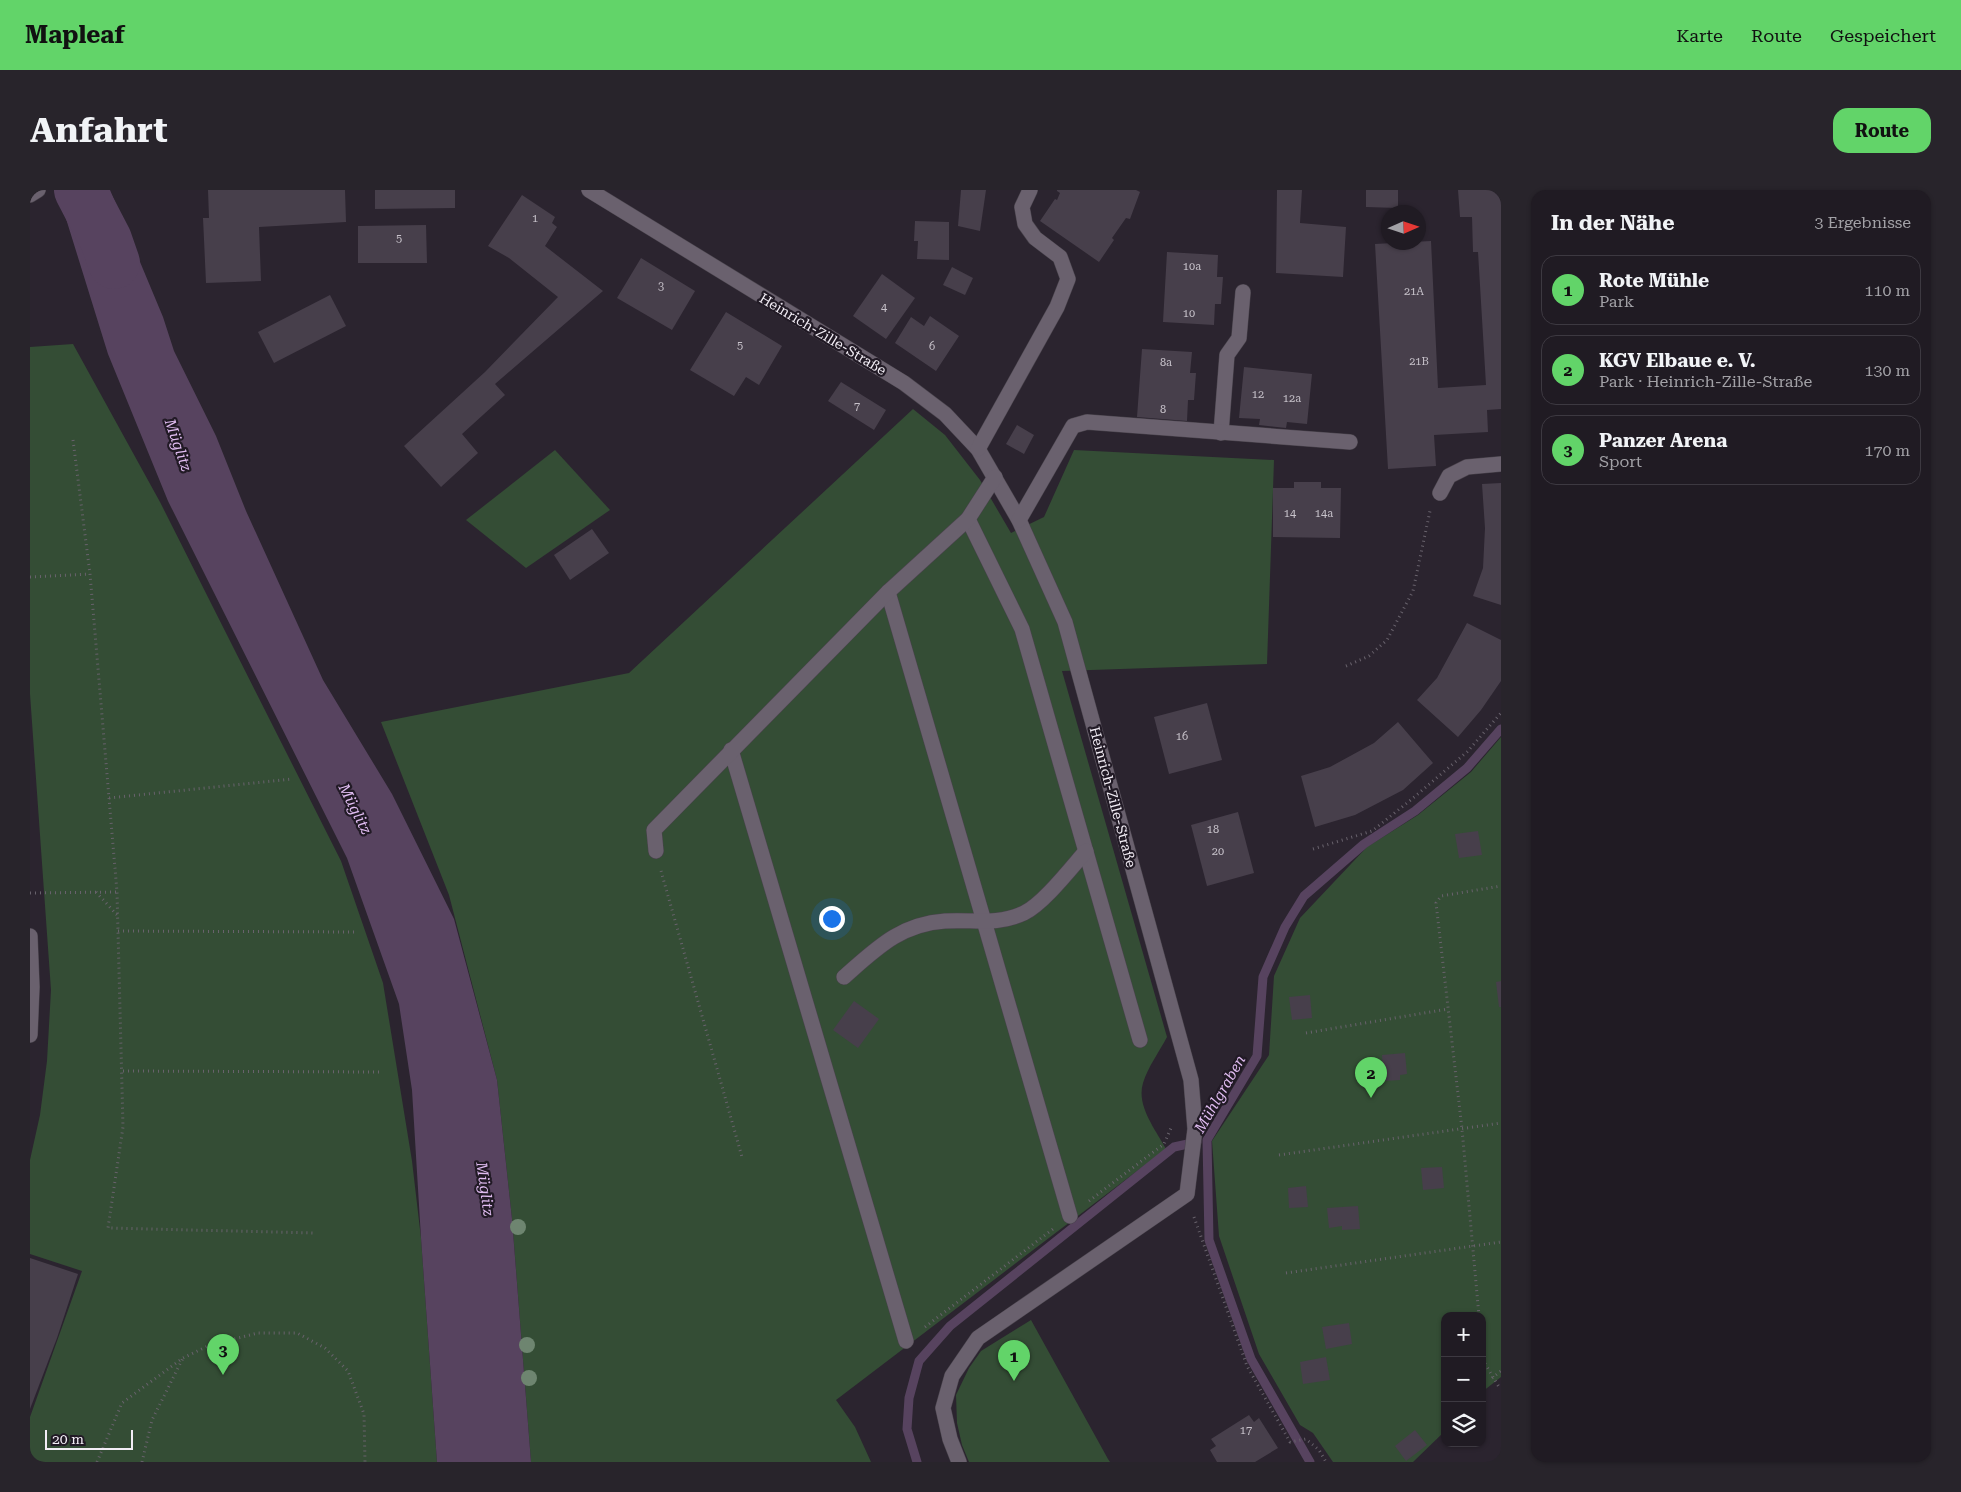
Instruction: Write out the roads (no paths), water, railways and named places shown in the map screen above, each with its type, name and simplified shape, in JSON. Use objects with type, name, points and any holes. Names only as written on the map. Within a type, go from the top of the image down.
[{"type":"street","points":[[30,195],[38,190]]},
{"type":"street","name":"Heinrich-Zille-Straße","points":[[588,190],[904,383],[945,414],[978,449],[995,477],[1019,520],[1065,622],[1191,1080],[1195,1129],[1192,1162],[1187,1194],[978,1338],[952,1376],[944,1408],[950,1439],[959,1462]]},
{"type":"street","points":[[978,449],[1057,307],[1068,280],[1060,257],[1035,238],[1025,224],[1022,207],[1030,190]]},
{"type":"street","points":[[1221,433],[1227,355],[1239,338],[1243,292]]},
{"type":"street","points":[[1019,520],[1072,426],[1086,422],[1350,442]]},
{"type":"street","points":[[1440,493],[1449,476],[1467,467],[1501,464]]},
{"type":"street","points":[[656,851],[654,830],[888,592],[968,519],[995,477]]},
{"type":"street","points":[[968,519],[1022,629],[1140,1040]]},
{"type":"street","points":[[888,592],[1070,1216]]},
{"type":"street","points":[[731,750],[906,1341]]},
{"type":"street","points":[[844,977],[874,950],[897,934],[919,925],[945,921],[984,922],[1003,920],[1026,912],[1053,889],[1086,851]]},
{"type":"street","points":[[30,936],[32,987],[30,1035]]},
{"type":"water","points":[[97,190],[110,190],[163,317],[174,351],[216,436],[246,511],[323,680],[392,794],[454,919],[497,1080],[512,1219],[531,1462],[437,1462],[412,1090],[399,1004],[347,858],[168,501],[108,354],[63,209]]},
{"type":"waterway","name":"Müglitz","points":[[80,190],[106,240],[114,263]]},
{"type":"waterway","name":"Mühlgraben","points":[[1310,1462],[1251,1359],[1209,1240],[1207,1140],[1257,1056],[1263,977],[1285,927],[1304,896],[1364,844],[1415,811],[1467,768],[1501,729]]},
{"type":"waterway","points":[[917,1462],[907,1429],[909,1398],[919,1361],[950,1326],[1174,1147],[1197,1142]]},
{"type":"place","name":"KGV Elbaue e. V.","points":[[1371,1098]]},
{"type":"place","name":"Panzer Arena","points":[[223,1375]]},
{"type":"place","name":"Rote Mühle","points":[[1014,1381]]}]
